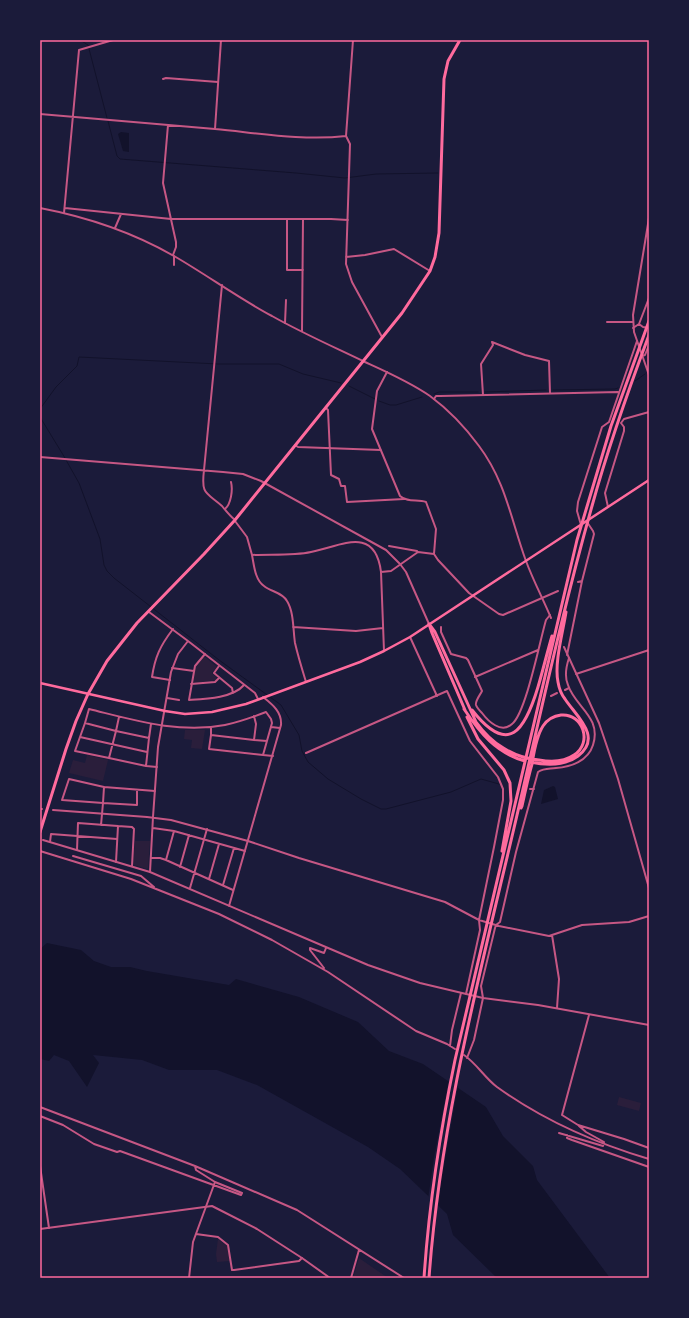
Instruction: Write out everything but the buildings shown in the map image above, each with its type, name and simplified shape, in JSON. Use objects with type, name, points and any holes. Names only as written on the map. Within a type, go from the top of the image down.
[{"type":"main road","points":[[40,832],[76,721],[88,694],[107,661],[126,636],[150,609],[204,554],[234,520],[383,338],[430,271],[435,257],[439,228],[444,79],[448,61],[460,40]]},
{"type":"main road","points":[[424,1278],[435,1169],[455,1060],[487,920],[577,540],[611,426],[648,322]]},
{"type":"main road","points":[[429,1278],[434,1216],[441,1162],[473,1001],[514,827],[522,806],[570,587],[583,537],[617,425],[649,335]]},
{"type":"main road","points":[[40,683],[164,711],[185,714],[212,712],[235,707],[384,652],[410,637],[649,480]]},
{"type":"main road","points":[[464,709],[487,740],[515,758],[534,763],[556,764],[570,760],[581,754],[588,740],[586,728],[583,721],[564,698],[559,688],[557,677],[557,664],[570,587]]},
{"type":"main road","points":[[469,707],[484,724],[496,733],[504,735],[513,733],[523,725],[536,695],[563,597]]},
{"type":"main road","points":[[429,624],[435,632],[476,722],[495,742],[516,755],[535,760],[557,761],[575,755],[581,749],[584,741],[582,726],[575,719],[568,716],[560,715],[552,718],[546,723],[533,751]]},
{"type":"main road","points":[[429,624],[478,739],[504,770],[510,783],[511,801],[497,880]]},
{"type":"street","points":[[64,212],[79,50],[113,40]]},
{"type":"street","points":[[215,129],[221,40]]},
{"type":"street","points":[[354,40],[346,136],[350,144],[346,257],[348,271],[352,282],[383,338]]},
{"type":"street","points":[[163,79],[218,82]]},
{"type":"street","points":[[40,114],[304,137],[325,138],[346,136]]},
{"type":"street","points":[[168,125],[163,183],[176,242],[174,265]]},
{"type":"street","points":[[40,208],[64,212],[115,228],[143,240],[174,256],[285,323],[387,372],[434,399],[458,420],[487,457],[507,497],[526,560],[552,618]]},
{"type":"street","points":[[65,208],[171,219],[348,220]]},
{"type":"street","points":[[115,228],[121,214]]},
{"type":"street","points":[[649,218],[634,306],[633,322],[633,328],[649,375]]},
{"type":"street","points":[[287,219],[287,270],[303,270]]},
{"type":"street","points":[[302,331],[303,219]]},
{"type":"street","points":[[346,257],[394,249],[430,271]]},
{"type":"street","points":[[222,285],[204,470],[204,490],[210,498],[225,509],[247,537],[257,576],[261,583],[265,587],[280,594],[287,601],[291,610],[298,656],[306,682]]},
{"type":"street","points":[[633,328],[639,324],[649,298]]},
{"type":"street","points":[[285,323],[286,300]]},
{"type":"street","points":[[607,322],[633,322]]},
{"type":"street","points":[[639,324],[643,327],[649,328]]},
{"type":"street","points":[[581,525],[577,511],[578,502],[602,427],[609,422],[637,340]]},
{"type":"street","points":[[482,395],[481,364],[493,345],[492,342],[525,355],[549,361],[550,394]]},
{"type":"street","points":[[642,356],[649,345]]},
{"type":"street","points":[[387,372],[377,391],[372,429],[400,496],[408,501],[426,502],[436,529],[434,554],[438,560],[465,589],[499,614],[503,615],[558,591]]},
{"type":"street","points":[[434,399],[436,396],[618,392]]},
{"type":"street","points":[[326,408],[328,410],[331,475],[340,480],[341,486],[345,486],[347,502],[404,499]]},
{"type":"street","points":[[622,423],[624,419],[649,412]]},
{"type":"street","points":[[609,422],[622,423]]},
{"type":"street","points":[[608,507],[605,493],[624,431],[622,423]]},
{"type":"street","points":[[295,445],[298,447],[329,449],[380,450]]},
{"type":"street","points":[[40,457],[243,474],[262,481],[379,545],[393,556],[410,580],[429,624]]},
{"type":"street","points":[[225,509],[230,504],[232,487],[231,482]]},
{"type":"street","points":[[467,1058],[474,1040],[483,998],[481,986],[496,925],[500,922],[516,852],[538,772],[540,770],[564,767],[578,763],[589,754],[593,745],[594,727],[590,717],[575,699],[569,688],[566,671],[582,581],[594,534],[587,521]]},
{"type":"street","points":[[252,555],[310,553],[347,542],[361,543],[371,549],[378,559],[381,572],[384,652]]},
{"type":"street","points":[[389,546],[434,554]]},
{"type":"street","points":[[381,572],[391,571],[414,553],[418,552]]},
{"type":"street","points":[[578,582],[582,581]]},
{"type":"street","points":[[150,609],[219,666],[256,694],[258,699]]},
{"type":"street","points":[[441,627],[441,632],[451,654],[466,658],[482,692],[476,705],[489,722],[496,726],[505,727],[509,726],[516,720],[521,708],[533,671],[546,620],[550,615]]},
{"type":"street","points":[[293,627],[356,631],[383,628]]},
{"type":"street","points":[[170,680],[152,677],[154,662],[158,651],[173,629]]},
{"type":"street","points":[[410,637],[436,696]]},
{"type":"street","points":[[150,872],[157,766],[164,711],[172,668],[178,654],[188,641]]},
{"type":"street","points":[[564,647],[599,723],[618,779],[649,888]]},
{"type":"street","points":[[475,677],[538,650]]},
{"type":"street","points":[[576,674],[649,650]]},
{"type":"street","points":[[205,654],[195,666],[189,700],[213,698],[233,693],[240,690],[244,685]]},
{"type":"street","points":[[219,666],[214,673],[232,688],[233,693]]},
{"type":"street","points":[[172,668],[194,671]]},
{"type":"street","points":[[191,684],[215,682],[219,678]]},
{"type":"street","points":[[564,690],[569,688]]},
{"type":"street","points":[[306,753],[447,691],[470,741],[498,777],[503,789],[494,847],[479,920],[480,930],[466,994]]},
{"type":"street","points":[[551,696],[556,693]]},
{"type":"street","points":[[229,906],[281,728],[281,721],[277,709],[266,696]]},
{"type":"street","points":[[167,698],[179,700]]},
{"type":"street","points":[[521,708],[526,706]]},
{"type":"street","points":[[157,766],[146,766],[75,751],[89,710],[151,724],[186,728],[211,727],[239,721],[266,712],[271,719],[271,727],[263,755]]},
{"type":"street","points":[[254,716],[256,724],[254,740]]},
{"type":"street","points":[[110,758],[119,717]]},
{"type":"street","points":[[85,723],[149,738]]},
{"type":"street","points":[[146,766],[151,724]]},
{"type":"street","points":[[211,727],[210,749],[273,756]]},
{"type":"street","points":[[271,727],[281,728]]},
{"type":"street","points":[[211,735],[267,741]]},
{"type":"street","points":[[80,737],[147,752]]},
{"type":"street","points":[[137,790],[137,805],[62,800],[69,779],[104,787],[155,791]]},
{"type":"street","points":[[501,783],[506,784]]},
{"type":"street","points":[[101,825],[104,787]]},
{"type":"street","points":[[530,789],[534,790]]},
{"type":"street","points":[[52,810],[153,817],[207,829],[445,902],[479,920],[549,936],[582,926],[629,922],[649,916]]},
{"type":"street","points":[[77,851],[78,823],[132,827],[134,829],[132,866]]},
{"type":"street","points":[[116,862],[118,826]]},
{"type":"street","points":[[153,828],[174,831],[245,851]]},
{"type":"street","points":[[190,888],[207,829]]},
{"type":"street","points":[[166,860],[174,831]]},
{"type":"street","points":[[50,842],[51,834],[117,839]]},
{"type":"street","points":[[180,867],[189,835]]},
{"type":"street","points":[[43,840],[150,872],[326,948],[402,977],[483,998],[557,1008],[649,1025]]},
{"type":"street","points":[[209,879],[219,844]]},
{"type":"street","points":[[494,847],[498,848]]},
{"type":"street","points":[[223,885],[234,848]]},
{"type":"street","points":[[40,851],[131,879],[219,914],[272,940],[325,970],[416,1031],[454,1049]]},
{"type":"street","points":[[74,856],[141,876],[157,890]]},
{"type":"street","points":[[151,858],[166,860],[233,890]]},
{"type":"street","points":[[552,935],[559,979],[557,1008]]},
{"type":"street","points":[[325,970],[310,948],[324,953],[326,948]]},
{"type":"street","points":[[450,1046],[452,1030],[461,993]]},
{"type":"street","points":[[589,1015],[562,1115],[586,1132],[604,1142],[604,1144]]},
{"type":"street","points":[[464,1055],[496,1086],[556,1123],[604,1144],[649,1159]]},
{"type":"street","points":[[40,1107],[195,1166],[296,1210],[404,1278]]},
{"type":"street","points":[[40,1116],[63,1125],[94,1144],[117,1152],[120,1151],[241,1195],[242,1193],[215,1182],[196,1170],[195,1166]]},
{"type":"street","points":[[578,1125],[649,1148]]},
{"type":"street","points":[[559,1133],[603,1146],[604,1144]]},
{"type":"street","points":[[566,1135],[567,1138],[572,1140],[649,1167]]},
{"type":"street","points":[[40,1166],[49,1228]]},
{"type":"street","points":[[189,1278],[193,1242],[215,1182]]},
{"type":"street","points":[[40,1197],[44,1196]]},
{"type":"street","points":[[40,1229],[206,1206],[215,1207],[258,1229],[330,1278]]},
{"type":"street","points":[[196,1234],[218,1237],[228,1245],[232,1270],[299,1261],[302,1258]]},
{"type":"street","points":[[351,1278],[359,1250]]},
{"type":"street","points":[[394,1272],[399,1278]]},
{"type":"shaded area","points":[[121,132],[129,133],[129,152],[123,151],[118,134]]},
{"type":"shaded area","points":[[205,657],[216,666],[212,673],[216,677],[216,680],[195,683],[193,681],[196,666]]},
{"type":"shaded area","points":[[185,730],[205,730],[202,749],[191,748],[192,740],[184,739]]},
{"type":"shaded area","points":[[87,755],[108,760],[103,781],[69,773],[73,760],[85,763]]},
{"type":"shaded area","points":[[553,786],[555,787],[558,799],[541,804],[544,790]]},
{"type":"shaded area","points":[[135,841],[150,841],[147,869],[134,865],[133,863]]},
{"type":"shaded area","points":[[47,943],[81,950],[94,961],[111,967],[130,967],[229,985],[236,979],[299,997],[358,1022],[389,1051],[423,1064],[486,1107],[503,1136],[533,1166],[537,1180],[610,1278],[497,1278],[453,1235],[447,1214],[400,1169],[368,1147],[257,1085],[217,1070],[169,1070],[142,1060],[93,1055],[99,1063],[87,1087],[69,1061],[54,1055],[49,1061],[40,1059],[40,949]]},
{"type":"shaded area","points":[[619,1097],[641,1103],[639,1111],[617,1105]]},
{"type":"shaded area","points":[[218,1239],[228,1247],[230,1261],[217,1262],[216,1254]]},
{"type":"shaded area","points":[[359,1258],[388,1278],[353,1278]]},
{"type":"pier","points":[[449,1079],[458,1085],[438,1208],[428,1199]]},
{"type":"waterway","points":[[80,40],[88,45],[107,118]]},
{"type":"waterway","points":[[108,121],[117,156],[120,159],[345,178],[376,174],[438,173]]},
{"type":"waterway","points":[[40,409],[56,387],[77,366],[79,357],[218,364],[279,364],[303,374],[341,383]]},
{"type":"waterway","points":[[635,381],[645,374]]},
{"type":"waterway","points":[[349,386],[375,399]]},
{"type":"waterway","points":[[553,390],[618,388]]},
{"type":"waterway","points":[[485,392],[546,390]]},
{"type":"waterway","points":[[434,394],[439,392],[478,392]]},
{"type":"waterway","points":[[379,401],[390,405],[396,405],[422,397]]},
{"type":"waterway","points":[[40,417],[65,458]]},
{"type":"waterway","points":[[66,460],[79,483],[100,539],[104,565],[107,571],[219,660],[281,705],[299,735],[302,751],[308,762],[328,779],[381,809],[451,792],[481,779],[499,784]]}]
